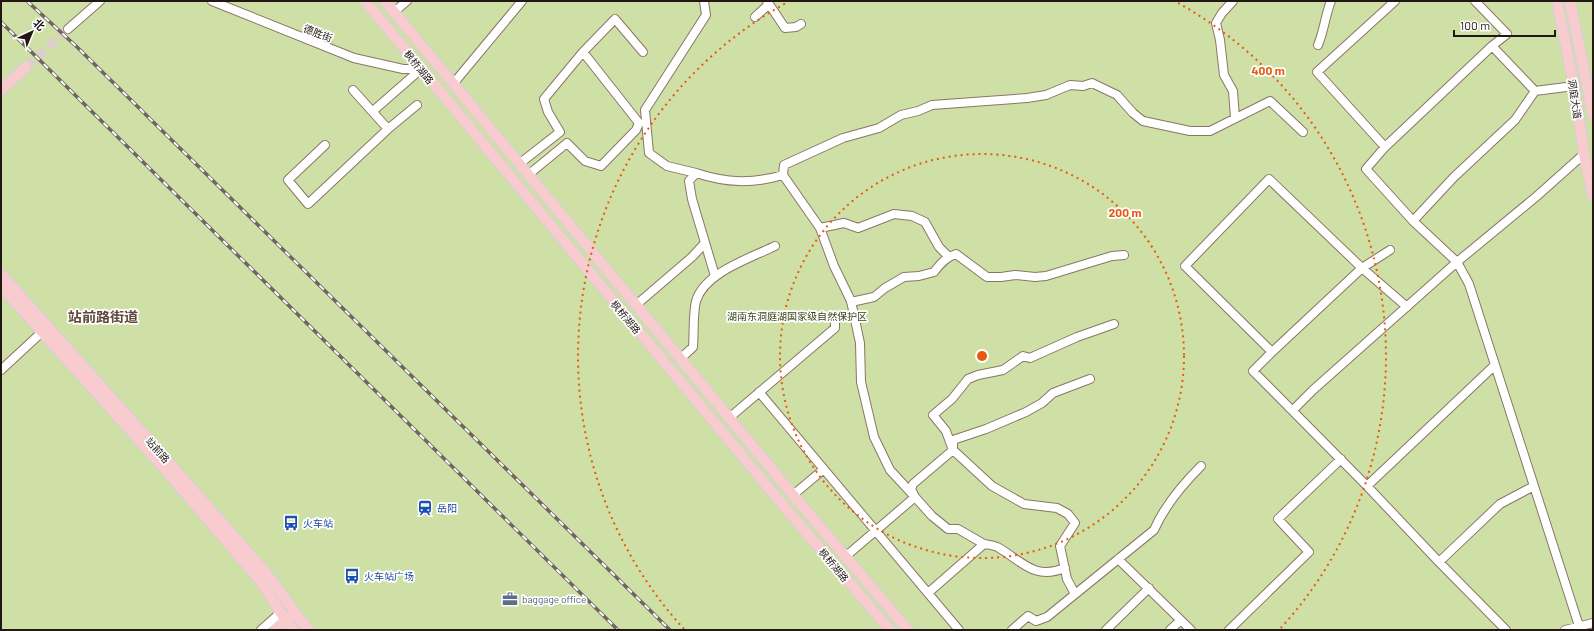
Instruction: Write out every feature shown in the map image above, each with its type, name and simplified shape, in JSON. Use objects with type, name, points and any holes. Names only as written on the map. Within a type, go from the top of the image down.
[{"type":"main road","name":"枫桥湖路","points":[[365,1],[787,510],[890,630]]},
{"type":"main road","name":"枫桥湖路","points":[[385,1],[793,495],[908,630]]},
{"type":"main road","name":"洞庭大道","points":[[1557,1],[1574,86],[1584,154],[1593,196]]},
{"type":"main road","name":"洞庭大道","points":[[1570,1],[1593,115]]},
{"type":"main road","points":[[1,89],[26,67]]},
{"type":"main road","name":"站前路","points":[[1,274],[169,461],[268,576],[294,613],[309,630]]},
{"type":"main road","name":"站前路","points":[[1,286],[164,468],[256,576],[283,617],[294,630]]},
{"type":"main road","points":[[275,630],[283,617],[294,613]]},
{"type":"street","points":[[68,30],[100,1]]},
{"type":"street","name":"德胜街","points":[[212,1],[354,58],[403,69],[421,69]]},
{"type":"street","points":[[394,12],[407,1]]},
{"type":"street","points":[[453,84],[522,1]]},
{"type":"street","points":[[704,1],[706,15],[645,110],[649,154],[667,166],[708,177],[745,183],[783,175]]},
{"type":"street","points":[[1233,1],[1222,13],[1216,23],[1220,40],[1224,75],[1233,91],[1235,118]]},
{"type":"street","points":[[1318,45],[1324,30],[1325,15],[1331,1]]},
{"type":"street","points":[[1385,147],[1317,72],[1395,1]]},
{"type":"street","points":[[1475,1],[1507,34],[1492,46],[1385,147],[1366,168],[1413,221],[1457,262],[1468,284],[1579,626]]},
{"type":"street","points":[[755,17],[768,2],[786,28],[796,27],[801,24]]},
{"type":"street","points":[[583,52],[639,123],[636,130],[601,166],[585,161],[567,143],[548,112],[544,98],[583,52],[615,19],[643,52]]},
{"type":"street","points":[[1492,46],[1535,92]]},
{"type":"street","points":[[373,111],[421,69]]},
{"type":"street","points":[[1064,568],[1055,572],[1041,572],[1026,568],[998,547],[984,544],[958,529],[948,529],[932,516],[890,470],[874,437],[861,382],[860,343],[851,302],[820,228],[783,175],[784,165],[843,138],[880,128],[901,115],[918,112],[932,105],[1027,98],[1046,95],[1070,85],[1083,86],[1092,83],[1117,95],[1133,113],[1143,121],[1158,126],[1190,131],[1210,131],[1270,101],[1302,132]]},
{"type":"street","points":[[1413,221],[1454,177],[1515,120],[1535,92],[1574,86]]},
{"type":"street","points":[[353,90],[388,129]]},
{"type":"street","points":[[325,145],[288,180],[308,204],[388,129],[417,105]]},
{"type":"street","points":[[519,164],[560,132],[558,130]]},
{"type":"street","points":[[528,175],[567,143]]},
{"type":"street","points":[[1293,410],[1313,390],[1457,262],[1537,196],[1584,154]]},
{"type":"street","points":[[696,173],[689,181],[692,199],[704,244],[715,276]]},
{"type":"street","points":[[1272,352],[1185,266],[1269,179],[1362,268],[1407,307]]},
{"type":"street","points":[[820,228],[844,223],[858,228],[894,214],[912,216],[925,222],[938,247],[949,257]]},
{"type":"street","points":[[636,305],[692,257],[704,244]]},
{"type":"street","points":[[680,359],[693,347],[696,300],[708,282],[715,276],[775,246]]},
{"type":"street","points":[[1390,250],[1362,268],[1253,371],[1341,459],[1506,630]]},
{"type":"street","points":[[851,302],[874,297],[904,276],[919,276],[934,272],[940,264],[956,254],[987,277],[1015,275],[1046,276],[1112,256],[1124,255]]},
{"type":"street","points":[[729,418],[835,328],[835,320]]},
{"type":"street","points":[[1075,594],[1064,568],[1060,546],[1075,523],[1068,514],[1057,508],[1024,504],[1006,496],[992,486],[953,450],[946,431],[933,415],[952,399],[968,379],[978,375],[1003,370],[1023,356],[1030,358],[1114,324]]},
{"type":"street","points":[[1,370],[42,332]]},
{"type":"street","points":[[1367,486],[1495,365]]},
{"type":"street","points":[[914,497],[911,489],[913,484],[953,450],[953,440],[986,429],[1031,409],[1053,393],[1090,379]]},
{"type":"street","points":[[759,392],[959,630]]},
{"type":"street","points":[[1229,630],[1309,552],[1278,519],[1341,459]]},
{"type":"street","points":[[1012,630],[1028,616],[1036,622],[1047,617],[1154,530],[1160,517],[1177,492],[1201,466]]},
{"type":"street","points":[[793,495],[824,469]]},
{"type":"street","points":[[1439,562],[1500,504],[1534,486]]},
{"type":"street","points":[[845,557],[914,497]]},
{"type":"street","points":[[928,593],[984,544]]},
{"type":"street","points":[[1118,559],[1191,630]]},
{"type":"street","points":[[1106,630],[1149,588]]},
{"type":"street","points":[[261,630],[283,617]]},
{"type":"street","points":[[1170,630],[1180,620]]},
{"type":"street","points":[[1565,630],[1593,623]]},
{"type":"green space","name":"湖南东洞庭湖国家级自然保护区","points":[[1,1],[1593,1],[1593,630],[1,630]]},
{"type":"tunnel","points":[[26,67],[68,29]]},
{"type":"railway","points":[[27,1],[77,47],[670,630]]},
{"type":"railway","points":[[1,22],[618,630]]},
{"type":"place","name":"岳阳","points":[[425,508]]},
{"type":"place","name":"火车站","points":[[291,523]]},
{"type":"place","name":"火车站广场","points":[[352,576]]},
{"type":"place","name":"baggage office","points":[[510,599]]},
{"type":"district","name":"站前路街道","points":[[103,317]]}]
